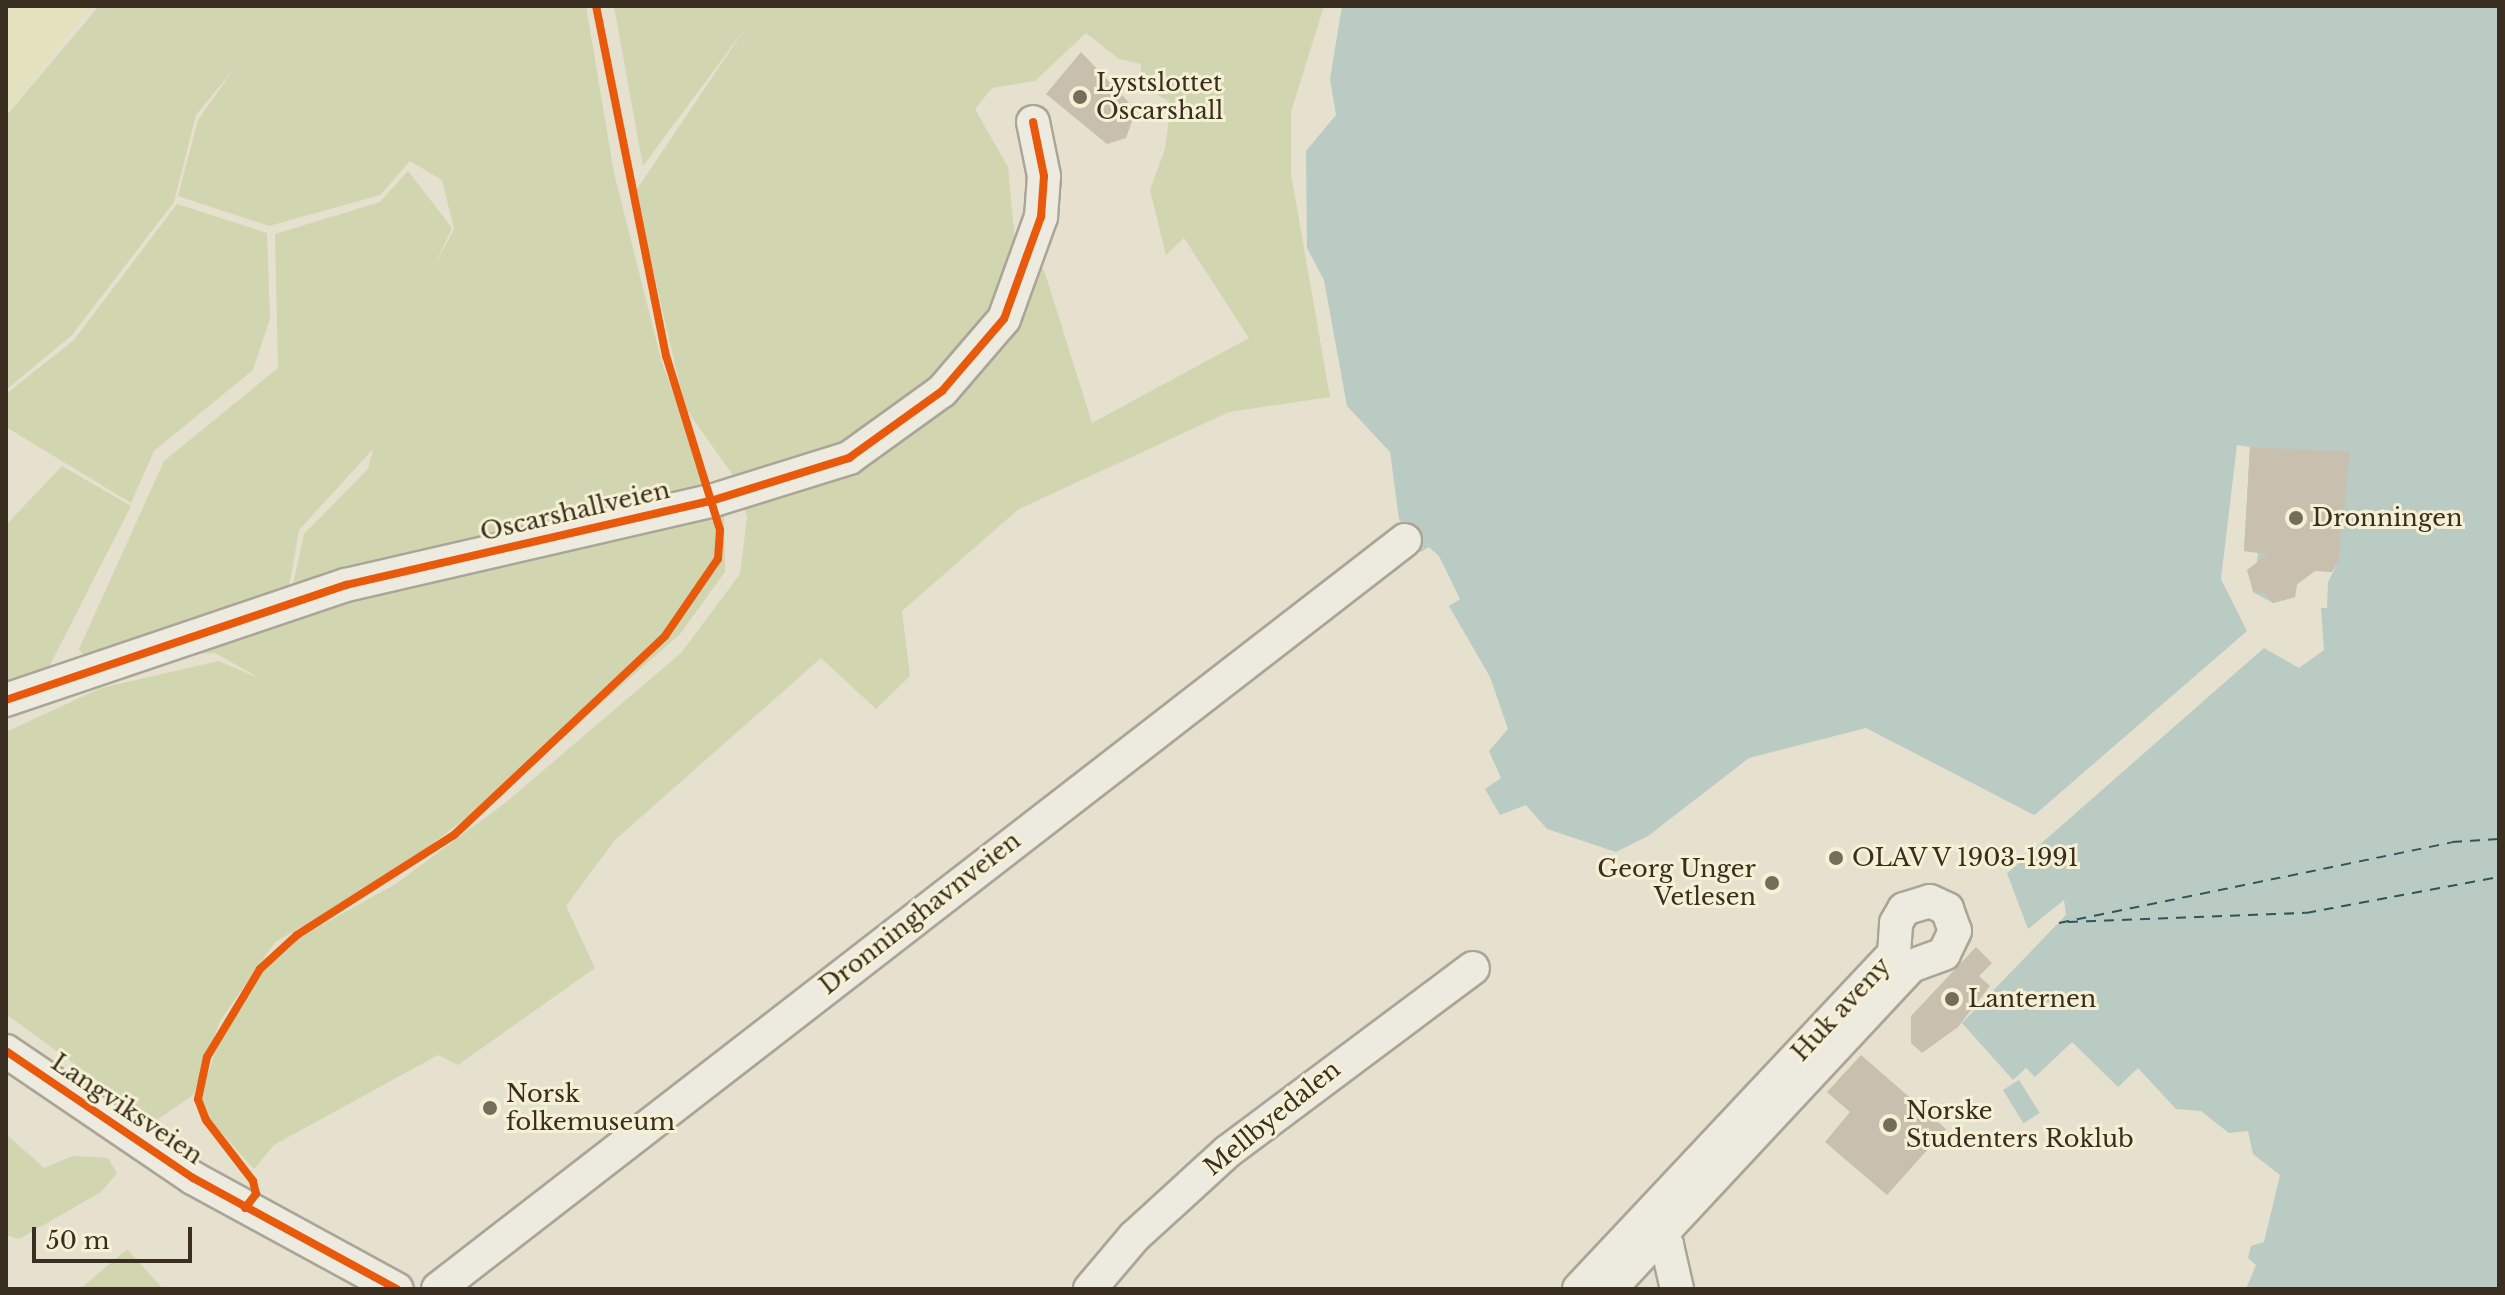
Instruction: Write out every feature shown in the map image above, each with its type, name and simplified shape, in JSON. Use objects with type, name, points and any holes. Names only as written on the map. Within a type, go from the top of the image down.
[{"type":"street","name":"Oscarshallveien","points":[[6,700],[346,585],[711,501],[849,458],[942,391],[1004,319],[1041,217],[1044,176],[1033,122]]},
{"type":"street","name":"Dronninghavnveien","points":[[438,1289],[1405,540]]},
{"type":"street","name":"Huk aveny","points":[[1579,1289],[1652,1228],[1766,1104],[1894,954],[1896,923],[1904,909],[1930,901],[1947,909],[1955,931],[1944,954],[1911,966],[1766,1104]]},
{"type":"street","name":"Mellbyedalen","points":[[1090,1289],[1134,1237],[1227,1152],[1473,968]]},
{"type":"street","name":"Langviksveien","points":[[6,1051],[171,1165],[397,1289]]},
{"type":"street","name":"Huk aveny","points":[[1610,1289],[1652,1228]]},
{"type":"street","points":[[1652,1228],[1677,1289]]},
{"type":"shaded area","points":[[6,6],[92,6],[6,114]]},
{"type":"shaded area","points":[[1342,6],[2499,6],[2499,1289],[2246,1289],[2256,1265],[2248,1258],[2251,1246],[2264,1242],[2280,1175],[2253,1154],[2248,1131],[2229,1133],[2201,1111],[2176,1109],[2138,1068],[2118,1087],[2072,1042],[2035,1077],[2026,1068],[2013,1080],[1962,1023],[2066,915],[2064,900],[2028,929],[2007,873],[2052,833],[2034,815],[1866,728],[1749,758],[1648,836],[1616,852],[1547,829],[1526,805],[1500,815],[1485,789],[1501,778],[1489,751],[1508,729],[1490,677],[1449,606],[1460,599],[1439,556],[1429,547],[1421,552],[1399,519],[1390,452],[1347,406],[1324,280],[1307,248],[1306,151],[1336,115],[1330,79]]},
{"type":"shaded area","points":[[2019,1080],[2040,1113],[2024,1123],[2003,1090]]},
{"type":"green space","points":[[99,6],[586,6],[614,173],[662,363],[712,492],[290,598],[304,534],[368,469],[373,449],[299,530],[287,599],[724,507],[725,572],[680,634],[498,794],[387,878],[275,942],[220,1021],[193,1095],[154,1122],[6,1014],[6,732],[101,688],[219,661],[263,680],[215,653],[84,657],[79,649],[164,461],[278,368],[275,234],[380,202],[408,171],[452,228],[433,268],[454,229],[442,180],[410,161],[380,195],[269,226],[178,196],[198,120],[234,69],[196,115],[174,202],[72,335],[6,390],[6,116]]},
{"type":"green space","points":[[614,6],[1324,6],[1291,112],[1291,174],[1330,397],[1229,412],[1019,509],[902,611],[910,676],[876,709],[821,658],[615,840],[566,906],[595,968],[458,1065],[438,1055],[274,1145],[254,1169],[210,1120],[201,1095],[224,1027],[261,973],[299,938],[397,883],[505,803],[681,653],[740,574],[747,517],[735,478],[685,408],[635,192],[746,27],[643,166]],"holes":[[[1086,33],[1119,59],[1141,64],[1141,85],[1171,103],[1165,149],[1150,190],[1166,255],[1184,238],[1249,338],[1092,423],[1044,270],[1016,252],[1008,167],[975,109],[992,88],[1035,81]]]},
{"type":"green space","points":[[177,204],[267,233],[270,319],[253,370],[154,451],[131,503],[6,427],[6,394],[74,340]]},
{"type":"green space","points":[[62,466],[131,506],[47,671],[6,692],[6,525]]},
{"type":"green space","points":[[6,1134],[44,1168],[73,1156],[108,1158],[117,1173],[101,1192],[19,1239],[6,1235]]},
{"type":"green space","points":[[127,1249],[163,1289],[80,1289]]},
{"type":"pier","name":"Dronningen","points":[[2237,445],[2250,447],[2244,551],[2258,553],[2253,592],[2273,603],[2295,597],[2300,569],[2331,572],[2338,563],[2328,582],[2327,608],[2321,608],[2324,650],[2299,668],[2264,648],[2004,876],[2046,833],[2031,818],[2247,631],[2221,579]]},
{"type":"building","name":"Lystslottet Oscarshall","points":[[1081,52],[1136,110],[1126,138],[1107,144],[1046,94]]},
{"type":"building","name":"Dronningen","points":[[2250,447],[2350,452],[2338,563],[2332,572],[2315,571],[2296,585],[2295,597],[2273,603],[2265,593],[2253,592],[2247,570],[2268,554],[2244,551]]},
{"type":"building","name":"Lanternen","points":[[1976,947],[1992,963],[1979,976],[1990,986],[1958,1027],[1922,1053],[1911,1043],[1911,1016]]},
{"type":"building","name":"Norske Studenters Roklub","points":[[1861,1055],[1946,1129],[1887,1195],[1825,1142],[1850,1112],[1827,1092]]},
{"type":"ferry route","points":[[2059,923],[2452,842],[2499,839]]},
{"type":"ferry route","points":[[2068,922],[2306,913],[2499,877]]},
{"type":"cycle path","points":[[245,1208],[256,1194],[253,1181],[206,1120],[198,1099],[207,1057],[260,969],[297,935],[454,835],[665,636],[718,559],[720,530],[666,356],[596,6]]},
{"type":"cycle path","points":[[6,700],[346,585],[711,501],[849,458],[942,391],[1004,319],[1041,217],[1044,176],[1033,122]]},
{"type":"cycle path","points":[[6,1051],[193,1178],[397,1289]]},
{"type":"place","name":"Lystslottet Oscarshall","points":[[1080,97]]},
{"type":"place","name":"Dronningen","points":[[2296,518]]},
{"type":"place","name":"OLAV V 1903-1991","points":[[1836,858]]},
{"type":"place","name":"Georg Unger Vetlesen","points":[[1772,883]]},
{"type":"place","name":"Lanternen","points":[[1952,999]]},
{"type":"place","name":"Norsk folkemuseum","points":[[490,1108]]},
{"type":"place","name":"Norske Studenters Roklub","points":[[1890,1125]]}]
